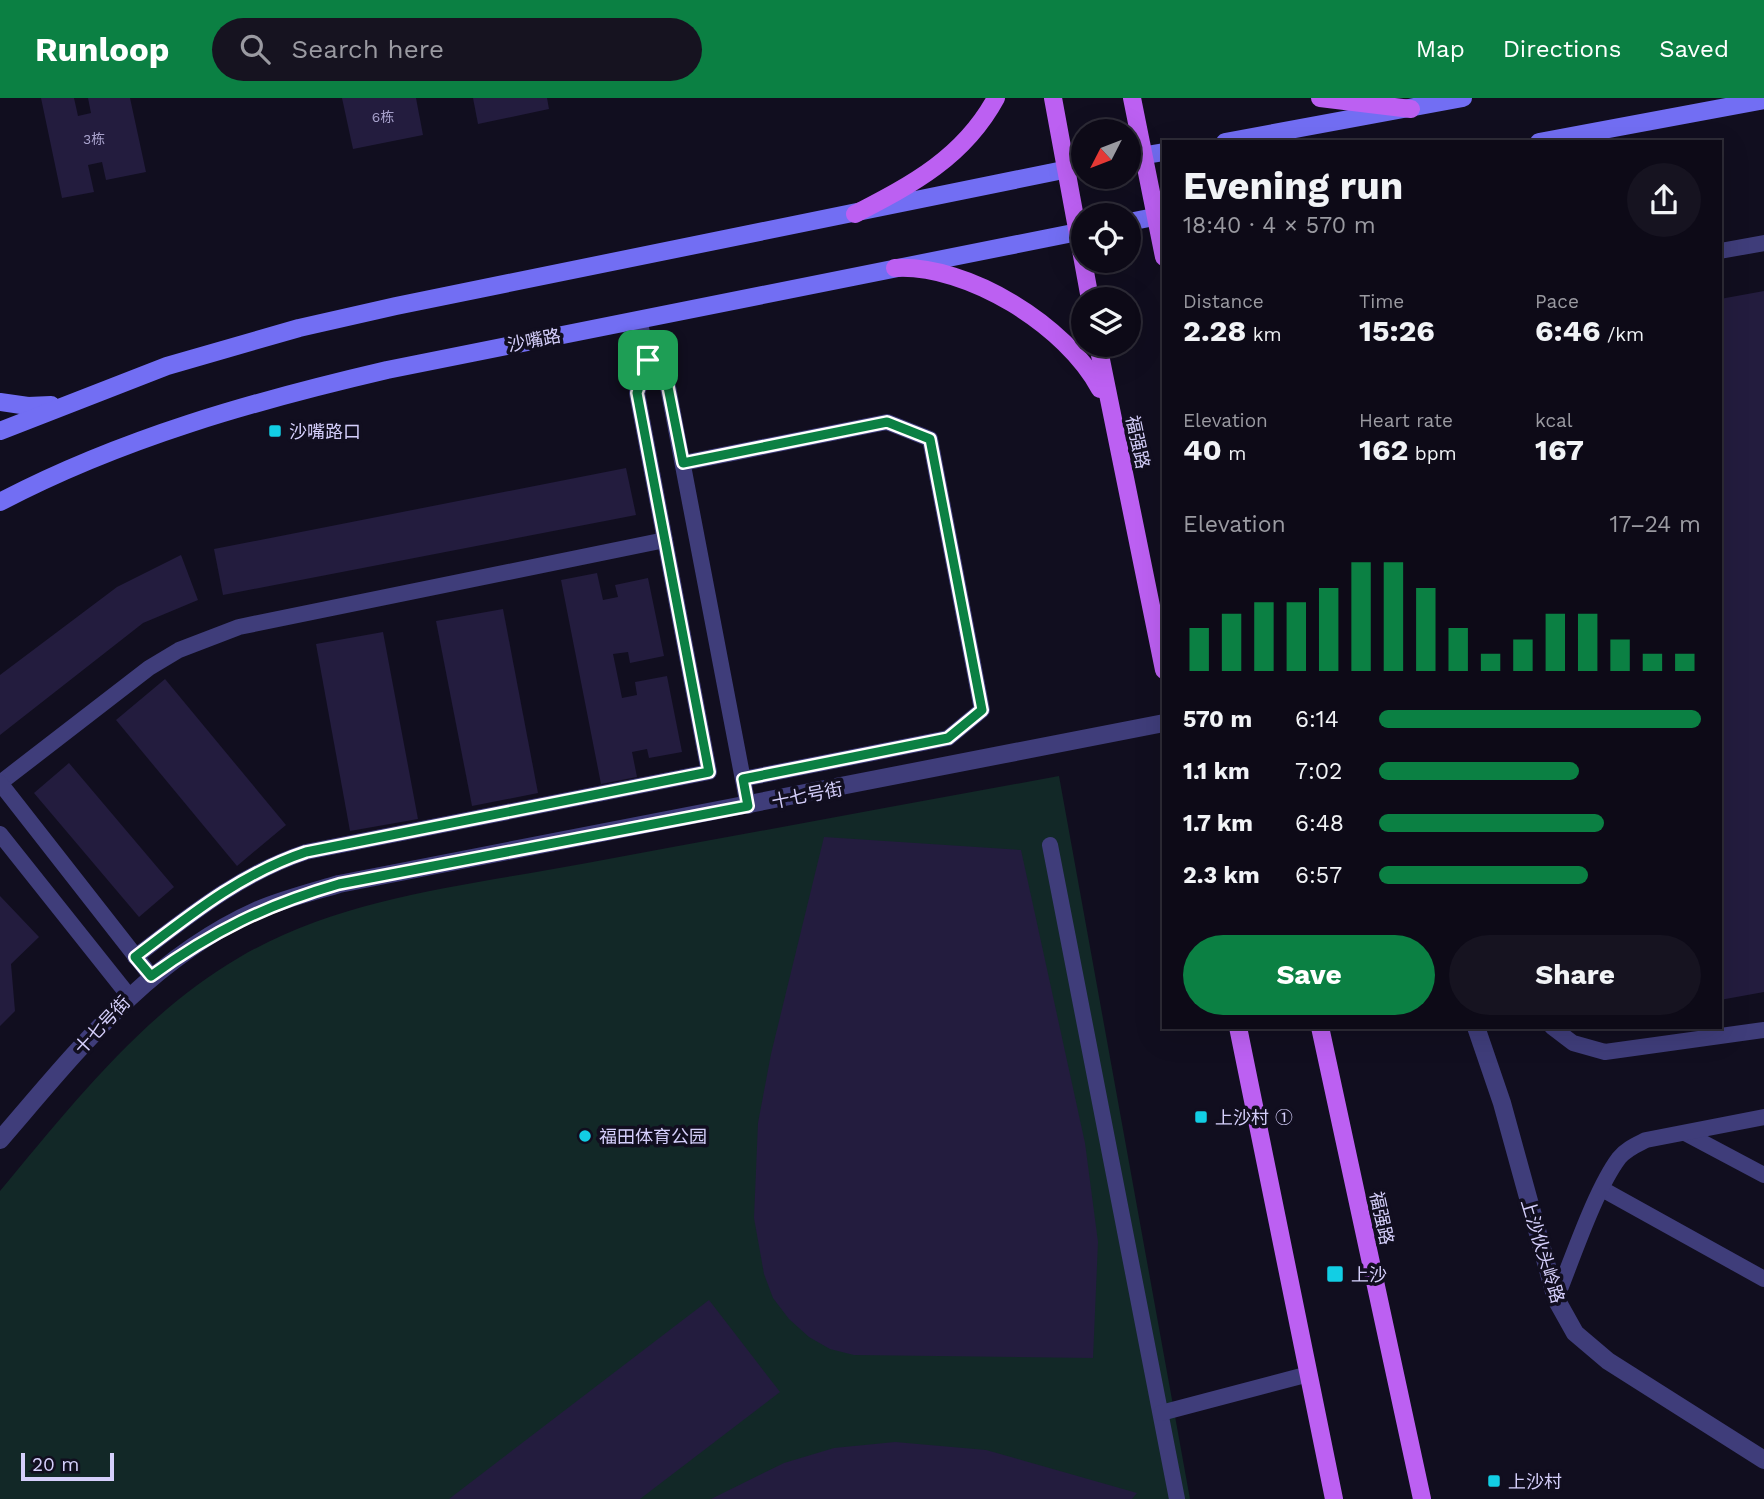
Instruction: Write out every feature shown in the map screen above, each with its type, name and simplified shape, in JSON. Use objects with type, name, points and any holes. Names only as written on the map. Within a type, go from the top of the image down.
[{"type":"main road","points":[[855,214],[935,170],[982,123],[996,98]]},
{"type":"main road","points":[[1052,98],[1071,156]]},
{"type":"main road","points":[[1132,98],[1133,119]]},
{"type":"main road","points":[[1320,98],[1411,109]]},
{"type":"main road","points":[[1236,140],[1463,98]]},
{"type":"main road","points":[[1550,140],[1764,100]]},
{"type":"main road","points":[[1141,156],[1162,152]]},
{"type":"main road","points":[[0,431],[177,363],[312,325],[1071,169]]},
{"type":"main road","points":[[1141,170],[1159,216],[1162,241]]},
{"type":"main road","points":[[1141,220],[1159,216]]},
{"type":"main road","name":"沙嘴路","points":[[0,502],[128,445],[228,410],[387,370],[1071,233]]},
{"type":"main road","points":[[895,268],[929,269],[958,279],[1006,301],[1045,325],[1069,345],[1091,371],[1104,395],[1112,424]]},
{"type":"main road","name":"福强路","points":[[1100,357],[1162,661]]},
{"type":"main road","points":[[0,402],[44,406],[85,397]]},
{"type":"main road","points":[[1237,1029],[1334,1499]]},
{"type":"main road","name":"福强路","points":[[1320,1029],[1422,1499]]},
{"type":"street","name":"十七号街","points":[[0,1140],[99,1025],[151,976],[224,927],[259,910],[339,884],[1162,723]]},
{"type":"street","name":"上沙伙头岭路","points":[[1477,1029],[1502,1103],[1556,1299],[1564,1318],[1588,1346],[1764,1460]]},
{"type":"lane","points":[[1722,251],[1764,243]]},
{"type":"lane","points":[[639,319],[648,360],[668,387],[748,806]]},
{"type":"lane","points":[[135,957],[213,897],[245,878],[306,852],[709,772],[637,393],[648,360]]},
{"type":"lane","points":[[683,463],[887,422],[930,439],[982,710],[948,738],[743,779]]},
{"type":"lane","points":[[151,976],[0,783],[149,668],[211,637],[239,627],[665,540]]},
{"type":"lane","points":[[0,834],[129,996]]},
{"type":"lane","points":[[1050,845],[1177,1499]]},
{"type":"lane","points":[[1555,1029],[1573,1043],[1605,1052],[1764,1030]]},
{"type":"lane","points":[[1556,1299],[1602,1189],[1620,1157],[1631,1147],[1646,1140],[1764,1117]]},
{"type":"lane","points":[[1685,1133],[1764,1175]]},
{"type":"lane","points":[[1602,1189],[1764,1279]]},
{"type":"lane","points":[[1161,1413],[1309,1374]]},
{"type":"green space","name":"福田体育公园","points":[[1059,776],[1190,1499],[0,1499],[0,1191],[110,1063],[140,1033],[205,980],[240,957],[280,936],[365,906],[409,895]]},
{"type":"building","points":[[41,98],[74,98],[78,116],[91,113],[88,98],[130,98],[146,172],[106,180],[102,162],[88,165],[94,192],[62,198]]},
{"type":"building","points":[[342,98],[416,98],[423,135],[353,149]]},
{"type":"building","points":[[473,98],[547,98],[549,109],[478,124]]},
{"type":"building","points":[[1764,291],[1764,992],[1722,1000],[1722,299]]},
{"type":"building","points":[[626,468],[636,515],[223,595],[214,549]]},
{"type":"building","points":[[181,555],[198,600],[143,623],[0,735],[0,675],[117,587]]},
{"type":"building","points":[[597,573],[603,600],[618,597],[615,585],[648,578],[664,656],[630,663],[628,652],[613,654],[622,698],[637,695],[635,682],[667,676],[682,752],[649,758],[647,749],[632,752],[637,777],[601,784],[561,580]]},
{"type":"building","points":[[503,609],[538,793],[472,806],[436,621]]},
{"type":"building","points":[[383,632],[418,819],[350,831],[316,644]]},
{"type":"building","points":[[165,679],[286,825],[237,866],[116,720]]},
{"type":"building","points":[[69,763],[174,887],[139,917],[34,793]]},
{"type":"building","points":[[824,837],[1021,850],[1085,1143],[1098,1242],[1093,1358],[854,1355],[830,1349],[809,1337],[789,1319],[773,1298],[764,1274],[754,1218],[758,1123],[771,1054]]},
{"type":"building","points":[[0,896],[39,937],[11,964],[15,1011],[0,1026]]},
{"type":"building","points":[[709,1300],[780,1392],[640,1499],[449,1499]]},
{"type":"building","points":[[895,1442],[986,1450],[1137,1493],[1132,1499],[711,1499],[784,1463],[834,1448]]},
{"type":"place","name":"沙嘴路口","points":[[275,431]]},
{"type":"place","name":"上沙村 ①","points":[[1201,1117]]},
{"type":"place","name":"福田体育公园","points":[[585,1136]]},
{"type":"place","name":"上沙","points":[[1335,1274]]},
{"type":"place","name":"上沙村","points":[[1494,1481]]},
{"type":"route","points":[[648,360],[668,387],[683,463],[887,422],[930,439],[982,710],[948,738],[743,779],[748,806],[339,884],[301,895],[259,910],[224,927],[151,976],[135,957],[213,897],[276,862],[306,852],[709,772],[637,393],[648,360]]}]
